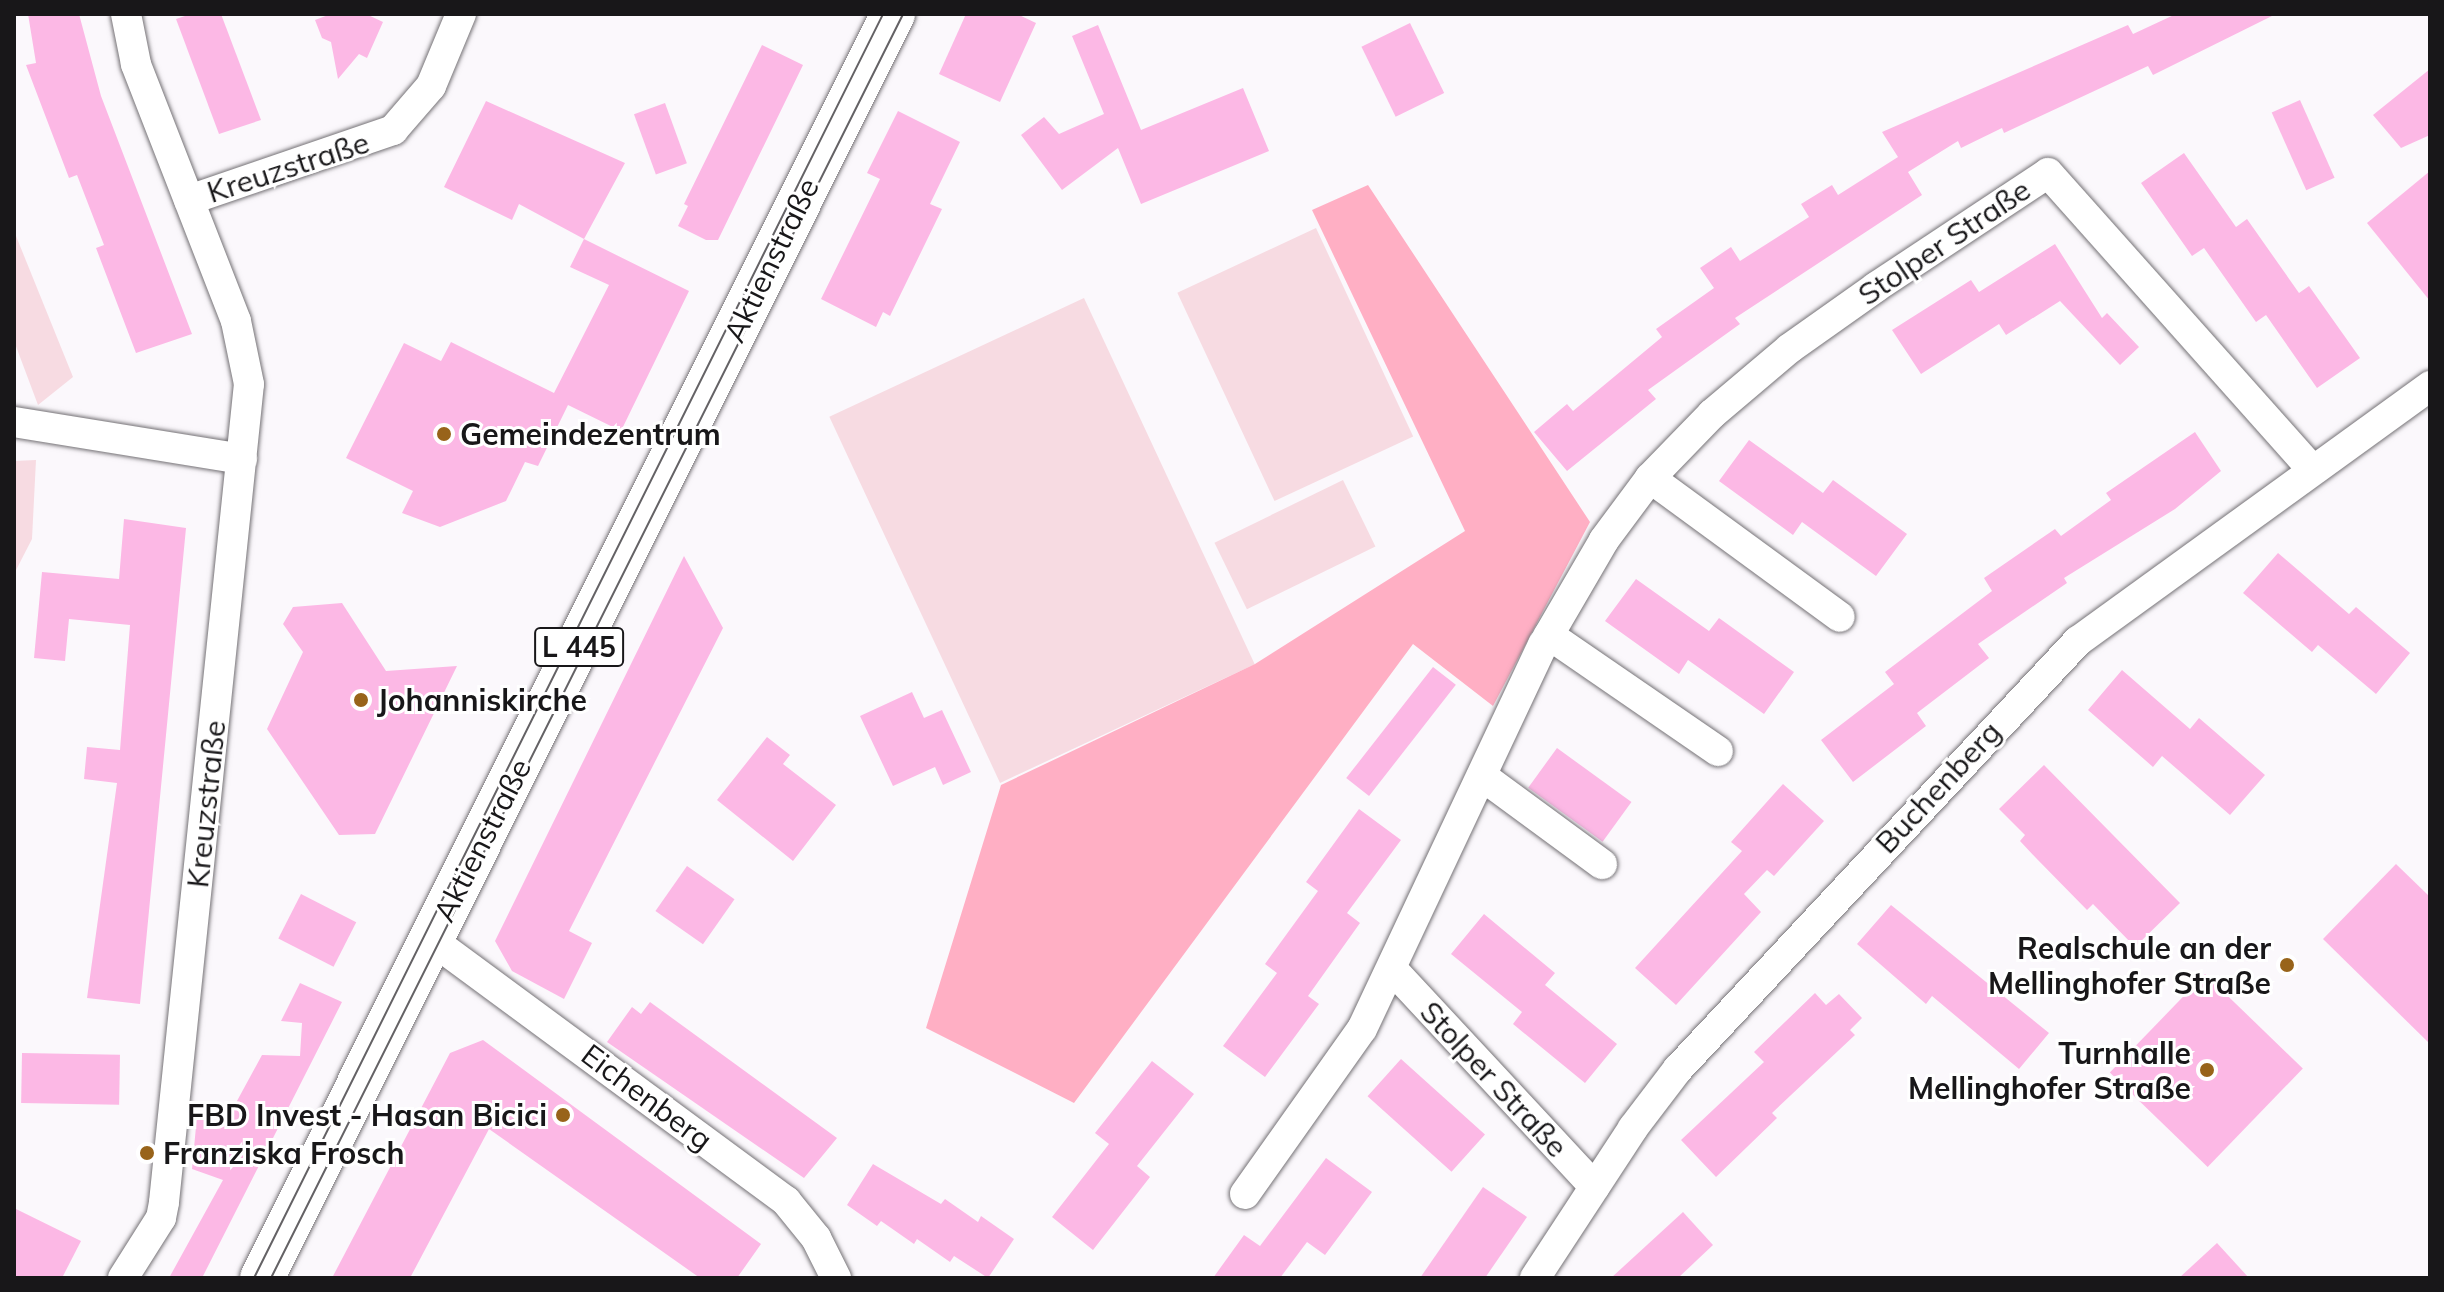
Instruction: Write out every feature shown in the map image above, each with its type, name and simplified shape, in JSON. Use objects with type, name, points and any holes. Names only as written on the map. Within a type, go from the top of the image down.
[{"type":"main road","name":"Aktienstraße","points":[[262,1278],[893,14]]},
{"type":"street","name":"Kreuzstraße","points":[[123,1278],[161,1218],[164,1202],[249,384],[236,321],[136,64],[126,14]]},
{"type":"street","name":"Kreuzstraße","points":[[189,200],[377,139],[413,112],[431,86],[461,14]]},
{"type":"street","name":"Stolper Straße","points":[[1245,1194],[1362,1029],[1396,964],[1549,635],[1604,540],[1650,478],[1712,414],[1790,348],[2048,173],[2312,469]]},
{"type":"street","name":"Buchenberg","points":[[1535,1278],[1678,1069],[2078,641],[2430,386]]},
{"type":"street","points":[[14,422],[242,459]]},
{"type":"street","points":[[1650,478],[1840,617]]},
{"type":"street","points":[[1549,635],[1718,751]]},
{"type":"street","points":[[1482,776],[1602,864]]},
{"type":"street","name":"Eichenberg","points":[[432,940],[786,1201],[816,1238],[836,1278]]},
{"type":"street","name":"Stolper Straße","points":[[1396,964],[1595,1187]]},
{"type":"shaded area","points":[[1368,185],[1590,522],[1493,706],[1413,644],[1074,1103],[926,1028],[1001,785],[1255,664],[1465,531],[1312,210]]},
{"type":"shaded area","points":[[1316,228],[1413,436],[1275,501],[1177,293]]},
{"type":"shaded area","points":[[14,231],[73,377],[38,405],[14,341]]},
{"type":"shaded area","points":[[1084,298],[1255,664],[1000,783],[829,417]]},
{"type":"shaded area","points":[[36,460],[32,539],[14,574],[14,461]]},
{"type":"shaded area","points":[[1343,480],[1375,547],[1247,609],[1214,543]]},
{"type":"building","points":[[28,14],[79,14],[101,96],[192,334],[136,353],[96,248],[104,245],[77,175],[69,178],[26,65],[36,63]]},
{"type":"building","points":[[191,14],[221,14],[261,120],[219,134],[176,19]]},
{"type":"building","points":[[331,14],[366,14],[383,22],[367,58],[359,54],[338,79],[331,42],[322,38],[315,20]]},
{"type":"building","points":[[966,14],[1017,14],[1036,23],[1000,102],[939,74]]},
{"type":"building","points":[[2176,14],[2276,14],[2153,75],[2148,66],[2004,133],[2002,128],[1961,148],[1958,141],[1908,172],[1922,195],[1735,318],[1740,324],[1648,390],[1656,399],[1567,471],[1534,432],[1567,404],[1573,411],[1662,337],[1656,329],[1714,288],[1700,268],[1731,247],[1740,261],[1809,217],[1801,204],[1832,185],[1838,195],[1898,157],[1882,132],[2128,25],[2133,34]]},
{"type":"building","points":[[1410,23],[1444,93],[1396,117],[1361,47]]},
{"type":"building","points":[[1098,25],[1141,130],[1243,88],[1269,151],[1141,204],[1118,148],[1062,190],[1021,135],[1044,117],[1059,134],[1104,114],[1072,36]]},
{"type":"building","points":[[762,45],[803,65],[718,240],[706,240],[678,226],[688,206],[684,204]]},
{"type":"building","points":[[2430,69],[2430,135],[2401,148],[2373,115]]},
{"type":"building","points":[[2300,100],[2335,178],[2306,190],[2272,113]]},
{"type":"building","points":[[486,101],[625,163],[584,239],[519,204],[512,220],[444,187]]},
{"type":"building","points":[[665,103],[687,163],[656,174],[634,114]]},
{"type":"building","points":[[898,111],[960,142],[930,204],[942,209],[890,316],[883,312],[876,327],[821,299],[880,179],[867,173]]},
{"type":"building","points":[[2184,153],[2236,227],[2247,219],[2299,293],[2309,286],[2360,358],[2317,388],[2266,315],[2256,322],[2204,248],[2192,256],[2141,183]]},
{"type":"building","points":[[2430,171],[2430,301],[2367,223]]},
{"type":"building","points":[[584,239],[689,291],[621,431],[568,405],[538,466],[525,462],[506,501],[440,527],[402,513],[413,491],[346,458],[404,343],[441,361],[451,342],[554,393],[609,285],[570,267]]},
{"type":"building","points":[[2055,244],[2102,318],[2107,313],[2139,347],[2120,365],[2060,301],[2006,335],[1999,324],[1921,374],[1892,330],[1971,280],[1979,292]]},
{"type":"building","points":[[2195,432],[2221,471],[2175,509],[2064,578],[2067,583],[1978,644],[1989,658],[1917,713],[1926,726],[1853,782],[1821,740],[1894,684],[1885,672],[1992,591],[1984,578],[2055,529],[2061,536],[2111,500],[2106,493]]},
{"type":"building","points":[[1749,440],[1823,493],[1833,480],[1907,534],[1876,576],[1802,522],[1793,535],[1719,481]]},
{"type":"building","points":[[124,519],[186,528],[140,1004],[87,998],[117,783],[84,779],[87,747],[120,750],[130,625],[69,619],[65,661],[34,658],[42,572],[119,579]]},
{"type":"building","points":[[2278,553],[2349,614],[2356,607],[2410,653],[2376,694],[2318,645],[2312,652],[2243,593]]},
{"type":"building","points":[[684,556],[723,628],[569,931],[592,943],[564,999],[512,971],[495,941]]},
{"type":"building","points":[[1636,579],[1709,631],[1719,618],[1794,672],[1764,714],[1688,660],[1679,674],[1605,621]]},
{"type":"building","name":"Johanniskirche","points":[[342,603],[386,671],[457,666],[375,834],[339,835],[267,729],[303,652],[283,624],[293,607]]},
{"type":"building","points":[[1433,667],[1456,685],[1369,796],[1346,778]]},
{"type":"building","points":[[2122,670],[2190,729],[2199,718],[2265,775],[2230,815],[2162,756],[2153,767],[2088,710]]},
{"type":"building","points":[[912,692],[924,718],[942,710],[971,772],[943,785],[935,767],[893,786],[860,716]]},
{"type":"building","points":[[767,737],[790,755],[783,764],[836,805],[793,861],[717,800]]},
{"type":"building","points":[[1557,748],[1631,802],[1603,842],[1528,788]]},
{"type":"building","points":[[2044,765],[2180,903],[2135,947],[2093,904],[2087,910],[2020,841],[2025,835],[1999,809]]},
{"type":"building","points":[[1783,784],[1824,821],[1774,876],[1767,870],[1744,894],[1761,912],[1676,1005],[1635,968],[1742,851],[1731,842]]},
{"type":"building","points":[[1359,809],[1401,840],[1347,913],[1360,923],[1308,996],[1319,1004],[1265,1077],[1223,1046],[1277,973],[1265,964],[1318,891],[1306,882]]},
{"type":"building","points":[[2396,864],[2430,897],[2430,1044],[2323,939]]},
{"type":"building","points":[[687,866],[735,899],[703,944],[655,911]]},
{"type":"building","points":[[301,894],[356,922],[334,967],[278,939]]},
{"type":"building","points":[[1891,905],[2049,1033],[2019,1069],[1932,996],[1926,1004],[1857,944]]},
{"type":"building","points":[[1484,914],[1555,973],[1545,985],[1617,1044],[1585,1083],[1513,1024],[1522,1012],[1451,954]]},
{"type":"building","name":"Turnhalle Mellinghofer Straße","points":[[2205,974],[2303,1068],[2208,1167],[2110,1073]]},
{"type":"building","points":[[300,983],[342,1002],[202,1278],[169,1278],[223,1180],[192,1169],[197,1116],[225,1123],[262,1055],[300,1056],[302,1023],[281,1021]]},
{"type":"building","points":[[1815,993],[1826,1005],[1839,994],[1862,1018],[1850,1030],[1855,1035],[1772,1113],[1777,1118],[1716,1177],[1681,1140],[1764,1062],[1754,1052]]},
{"type":"building","points":[[650,1002],[837,1138],[804,1178],[607,1042],[632,1007],[641,1014]]},
{"type":"building","points":[[483,1040],[761,1244],[737,1278],[700,1278],[489,1129],[410,1278],[332,1278],[450,1053]]},
{"type":"building","points":[[22,1053],[120,1055],[119,1105],[21,1103]]},
{"type":"building","points":[[1401,1059],[1485,1135],[1452,1172],[1368,1096]]},
{"type":"building","points":[[1152,1061],[1194,1094],[1137,1166],[1150,1177],[1093,1250],[1052,1217],[1109,1144],[1095,1133]]},
{"type":"building","points":[[1326,1158],[1372,1192],[1325,1255],[1307,1242],[1280,1278],[1213,1278],[1244,1235],[1260,1246]]},
{"type":"building","points":[[873,1164],[941,1204],[945,1199],[978,1222],[981,1216],[1014,1239],[988,1278],[954,1256],[950,1262],[917,1239],[914,1244],[881,1221],[877,1226],[847,1205]]},
{"type":"building","points":[[1483,1187],[1527,1217],[1485,1278],[1420,1278]]},
{"type":"building","points":[[14,1208],[81,1241],[62,1278],[14,1278]]},
{"type":"building","points":[[1683,1212],[1713,1245],[1678,1278],[1611,1278]]},
{"type":"building","points":[[2217,1243],[2249,1278],[2179,1278]]},
{"type":"tram line","points":[[254,1278],[883,14]]},
{"type":"tram line","points":[[271,1278],[903,14]]},
{"type":"place","name":"Gemeindezentrum","points":[[444,434]]},
{"type":"place","name":"Johanniskirche","points":[[361,700]]},
{"type":"place","name":"Realschule an der Mellinghofer Straße","points":[[2287,965]]},
{"type":"place","name":"Turnhalle Mellinghofer Straße","points":[[2207,1070]]},
{"type":"place","name":"FBD Invest - Hasan Bicici","points":[[563,1115]]},
{"type":"place","name":"Franziska Frosch","points":[[147,1153]]}]
